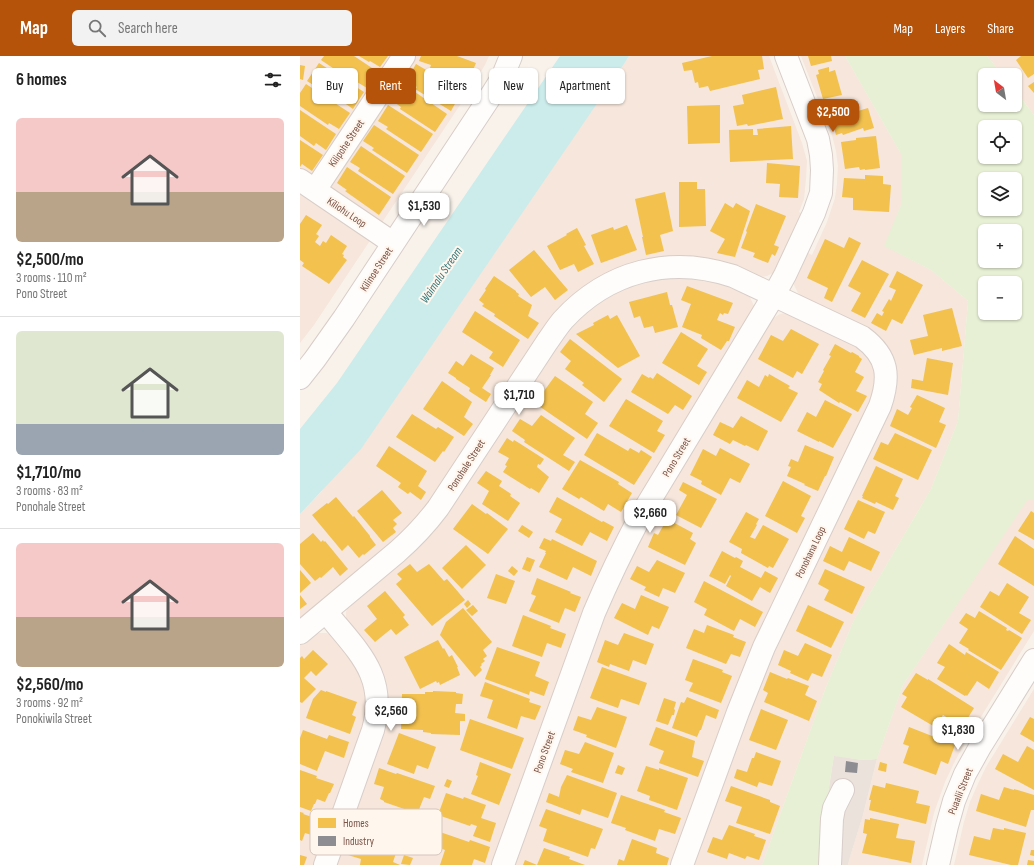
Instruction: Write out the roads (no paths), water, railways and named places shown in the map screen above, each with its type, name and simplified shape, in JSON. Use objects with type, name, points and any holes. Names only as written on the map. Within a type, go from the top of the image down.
[{"type":"street","name":"Kilipohe Street","points":[[307,185],[404,56]]},
{"type":"street","name":"Kilinoe Street","points":[[300,378],[344,318],[492,94],[502,78],[511,56]]},
{"type":"street","name":"Pono Street","points":[[503,865],[594,613],[607,582],[641,515],[774,295],[814,214],[821,193],[821,155],[818,139],[786,56]]},
{"type":"street","name":"Kiliohu Loop","points":[[307,185],[393,244]]},
{"type":"street","name":"Ponohale Street","points":[[300,633],[397,552],[426,524],[547,342],[562,321],[588,297],[623,277],[641,271],[682,266],[722,272],[774,295]]},
{"type":"street","name":"Ponohana Loop","points":[[682,865],[738,712],[764,647],[880,406],[886,387],[884,365],[877,351],[869,342],[862,337],[774,295]]},
{"type":"street","points":[[326,612],[361,655],[368,666],[376,687],[378,708],[377,718],[373,730],[344,809]]},
{"type":"street","name":"Puaalii Street","points":[[938,865],[954,801],[965,774],[1034,660]]},
{"type":"street","points":[[830,865],[832,819],[834,808],[843,790]]},
{"type":"street","points":[[324,865],[328,855]]},
{"type":"water","points":[[560,56],[629,56],[621,68],[552,68]]},
{"type":"water","name":"Waimalu Stream","points":[[546,77],[546,104],[597,104],[361,449],[300,514],[300,429],[337,383],[527,104],[538,104],[538,88]]}]
